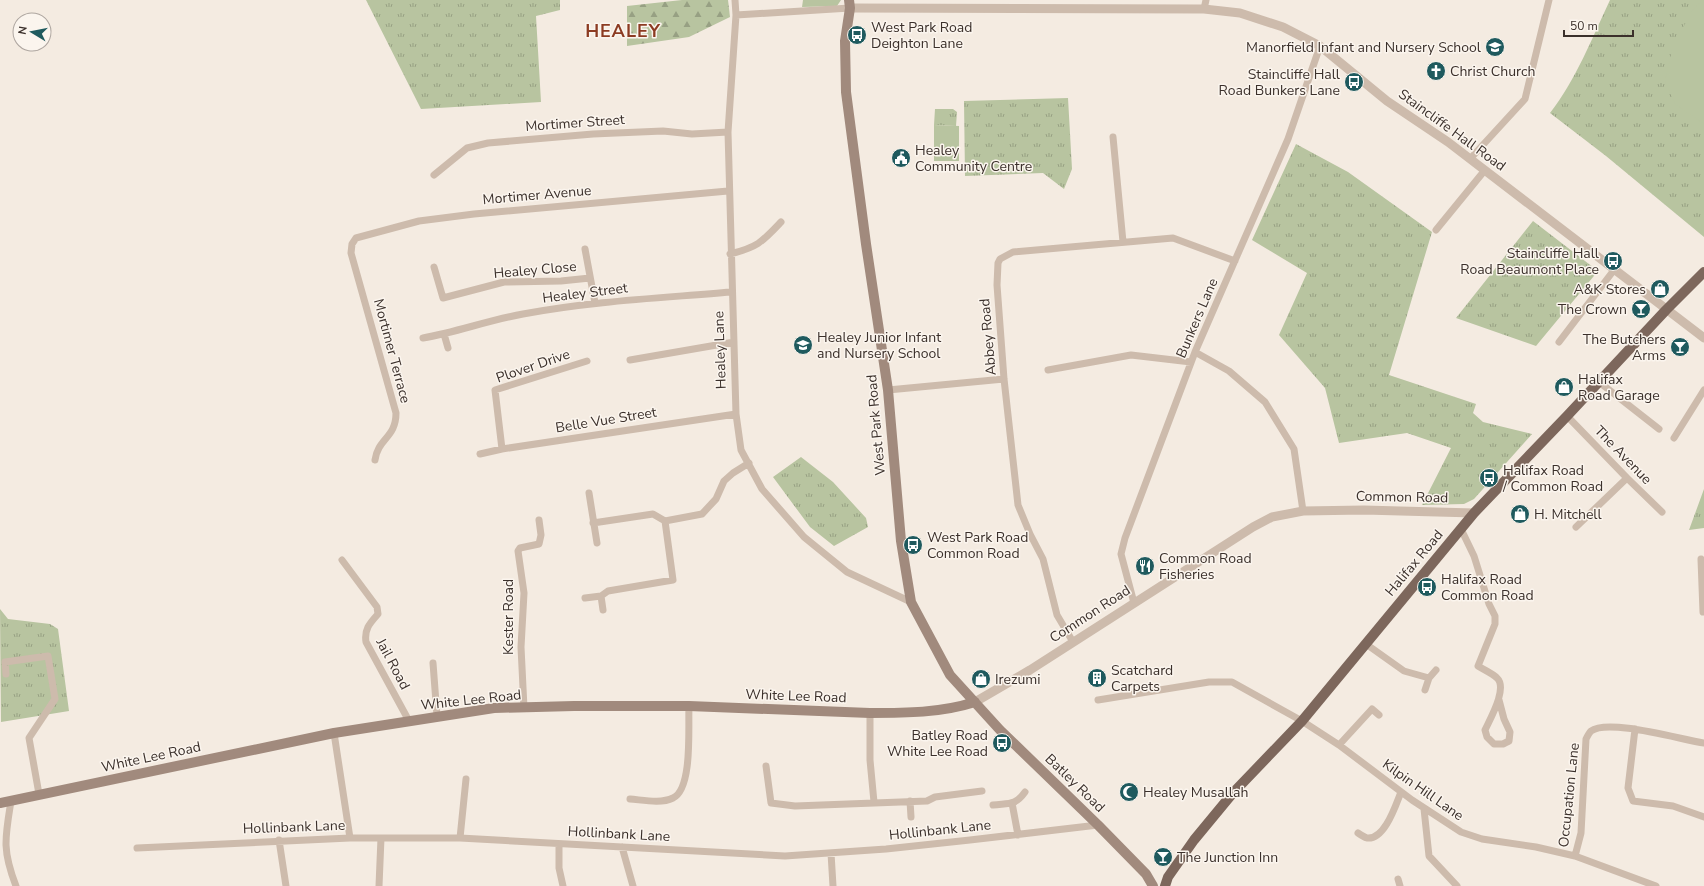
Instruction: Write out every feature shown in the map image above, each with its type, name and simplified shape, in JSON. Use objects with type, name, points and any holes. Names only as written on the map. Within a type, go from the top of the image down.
[{"type":"main road","name":"West Park Road","points":[[850,4],[845,41],[846,92],[866,244],[888,390],[901,541],[911,602],[950,674],[975,702]]},
{"type":"main road","name":"Halifax Road","points":[[1165,886],[1168,877],[1194,840],[1232,794],[1302,721],[1474,513],[1666,310],[1704,272]]},
{"type":"main road","name":"White Lee Road","points":[[0,803],[334,733],[494,708],[689,706],[870,713],[936,711],[958,708],[975,702]]},
{"type":"main road","name":"Batley Road","points":[[975,702],[1000,730],[1146,874],[1153,886]]},
{"type":"street","name":"Healey Lane","points":[[736,0],[728,132],[728,190],[736,414],[742,450],[762,489],[804,537],[846,572],[911,602]]},
{"type":"street","points":[[1470,159],[1525,99],[1549,0]]},
{"type":"street","points":[[736,14],[850,4]]},
{"type":"street","name":"Staincliffe Hall Road","points":[[850,4],[1205,4],[1240,13],[1283,27],[1320,46],[1387,101],[1448,142],[1704,338]]},
{"type":"street","name":"Bunkers Lane","points":[[1134,603],[1122,554],[1125,538],[1195,352],[1288,139],[1320,46]]},
{"type":"street","name":"Mortimer Street","points":[[434,175],[467,148],[488,143],[593,134],[663,131],[692,134],[728,132]]},
{"type":"street","points":[[1113,137],[1123,242]]},
{"type":"street","points":[[1436,230],[1484,170]]},
{"type":"street","name":"Mortimer Avenue","points":[[352,244],[356,238],[419,221],[474,214],[728,190]]},
{"type":"street","points":[[730,254],[749,249],[763,241],[781,222]]},
{"type":"street","name":"Abbey Road","points":[[1073,642],[1056,615],[1043,559],[1030,534],[1018,505],[1004,379],[996,286],[998,263],[1000,259],[1013,252],[1173,238],[1235,261]]},
{"type":"street","name":"Mortimer Terrace","points":[[352,244],[351,253],[396,413],[396,421],[392,431],[376,450],[375,460]]},
{"type":"street","name":"Healey Close","points":[[585,249],[595,303]]},
{"type":"street","name":"Healey Close","points":[[434,267],[443,298],[504,282],[590,278]]},
{"type":"street","points":[[1559,342],[1614,270]]},
{"type":"street","name":"Healey Street","points":[[423,338],[522,314],[595,303],[731,292]]},
{"type":"street","points":[[444,334],[448,348]]},
{"type":"street","points":[[630,360],[734,342]]},
{"type":"street","points":[[1195,352],[1229,371],[1265,402],[1294,449],[1302,511]]},
{"type":"street","points":[[1048,370],[1131,355],[1192,362]]},
{"type":"street","name":"Plover Drive","points":[[502,450],[495,390],[587,361]]},
{"type":"street","points":[[888,390],[1004,379]]},
{"type":"street","points":[[1599,382],[1659,429]]},
{"type":"street","points":[[1674,438],[1704,390]]},
{"type":"street","name":"Belle Vue Street","points":[[480,454],[736,414]]},
{"type":"street","name":"The Avenue","points":[[1567,416],[1626,478],[1662,512]]},
{"type":"street","points":[[594,523],[653,514],[665,521],[702,514],[716,499],[724,481],[733,473],[749,463]]},
{"type":"street","points":[[1576,527],[1626,478]]},
{"type":"street","points":[[589,493],[597,543]]},
{"type":"street","name":"Common Road","points":[[975,702],[1030,670],[1253,527],[1272,517],[1302,511],[1364,510],[1474,513]]},
{"type":"street","name":"Kester Road","points":[[524,708],[521,648],[524,593],[518,551],[520,548],[539,544],[541,535],[539,520]]},
{"type":"street","points":[[585,598],[601,596],[608,591],[673,580],[665,521]]},
{"type":"street","points":[[1461,529],[1474,556],[1494,616],[1495,624],[1478,666],[1498,678],[1501,686],[1499,700],[1485,730],[1488,737],[1494,744],[1503,744],[1509,741],[1510,732],[1504,719],[1499,700]]},
{"type":"street","points":[[1701,559],[1704,612]]},
{"type":"street","name":"Jail Road","points":[[342,560],[377,607],[378,614],[368,625],[366,631],[366,642],[409,721]]},
{"type":"street","points":[[601,596],[603,610]]},
{"type":"street","points":[[1366,644],[1404,670],[1429,678]]},
{"type":"street","points":[[6,674],[5,662],[48,656],[55,699],[29,738],[40,794]]},
{"type":"street","name":"Jail Road","points":[[433,663],[437,716]]},
{"type":"street","points":[[1425,690],[1429,678],[1436,670]]},
{"type":"street","name":"Kilpin Hill Lane","points":[[1098,700],[1209,682],[1232,682],[1302,721],[1339,745],[1401,792],[1461,832],[1482,839],[1536,847],[1575,856],[1656,886]]},
{"type":"street","points":[[630,799],[665,801],[674,798],[683,789],[687,774],[689,706]]},
{"type":"street","points":[[1339,745],[1372,709],[1379,715]]},
{"type":"street","points":[[870,713],[870,760],[874,802]]},
{"type":"street","name":"Occupation Lane","points":[[1575,856],[1581,833],[1586,739],[1591,731],[1602,728],[1635,729],[1704,743]]},
{"type":"street","points":[[1635,729],[1628,788],[1633,801],[1672,806],[1704,818]]},
{"type":"street","points":[[334,733],[350,838]]},
{"type":"street","points":[[766,766],[771,803],[795,806],[927,801],[935,797],[982,791]]},
{"type":"street","points":[[460,838],[466,779]]},
{"type":"street","points":[[993,805],[1012,803],[1019,800],[1025,792]]},
{"type":"street","points":[[1358,834],[1367,838],[1373,837],[1382,832],[1401,792]]},
{"type":"street","points":[[11,801],[3,853],[16,886]]},
{"type":"street","points":[[910,801],[911,817]]},
{"type":"street","points":[[1012,803],[1018,834]]},
{"type":"street","points":[[1424,808],[1429,856],[1457,886]]},
{"type":"street","name":"Hollinbank Lane","points":[[136,848],[279,840],[350,838],[460,838],[785,856],[895,848],[1098,825]]},
{"type":"street","points":[[379,886],[381,838]]},
{"type":"street","points":[[279,840],[286,886]]},
{"type":"street","points":[[559,844],[559,868],[563,886]]},
{"type":"street","points":[[622,847],[633,886]]},
{"type":"street","points":[[831,853],[833,886]]},
{"type":"green space","points":[[366,0],[560,0],[560,10],[536,16],[541,102],[421,109]]},
{"type":"green space","points":[[682,0],[728,0],[730,17],[689,37],[627,46],[627,6]]},
{"type":"green space","points":[[803,0],[841,0],[837,6],[802,7]]},
{"type":"green space","points":[[1610,0],[1704,0],[1704,237],[1606,156],[1550,113],[1576,73]]},
{"type":"green space","points":[[1702,0],[1704,0],[1704,124],[1675,104],[1665,81],[1672,50],[1691,12]]},
{"type":"green space","points":[[1068,98],[1072,169],[1064,189],[1043,173],[965,176],[964,101]]},
{"type":"green space","points":[[935,109],[953,109],[957,112],[956,126],[934,125]]},
{"type":"green space","points":[[934,125],[959,126],[959,161],[934,161]]},
{"type":"green space","points":[[1296,144],[1348,172],[1432,232],[1389,375],[1476,404],[1473,413],[1483,422],[1532,434],[1474,499],[1464,504],[1422,505],[1451,448],[1407,433],[1339,443],[1325,388],[1279,335],[1307,273],[1252,240]]},
{"type":"green space","points":[[1533,221],[1598,271],[1536,346],[1456,318]]},
{"type":"green space","points":[[801,457],[833,482],[866,518],[868,527],[834,546],[810,527],[773,477]]},
{"type":"green space","points":[[1704,489],[1704,528],[1689,530]]},
{"type":"green space","points":[[0,609],[8,619],[50,624],[58,629],[69,711],[1,722]]},
{"type":"place","name":"West Park Road Deighton Lane","points":[[857,35]]},
{"type":"place","name":"Manorfield Infant and Nursery School","points":[[1495,47]]},
{"type":"place","name":"Christ Church","points":[[1436,71]]},
{"type":"place","name":"Staincliffe Hall Road Bunkers Lane","points":[[1354,82]]},
{"type":"place","name":"Healey Community Centre","points":[[901,158]]},
{"type":"place","name":"Staincliffe Hall Road Beaumont Place","points":[[1613,261]]},
{"type":"place","name":"A&K Stores","points":[[1660,289]]},
{"type":"place","name":"The Crown","points":[[1641,309]]},
{"type":"place","name":"Healey Junior Infant and Nursery School","points":[[803,345]]},
{"type":"place","name":"The Butchers Arms","points":[[1680,347]]},
{"type":"place","name":"Halifax Road Garage","points":[[1564,387]]},
{"type":"place","name":"Halifax Road / Common Road","points":[[1489,478]]},
{"type":"place","name":"H. Mitchell","points":[[1520,514]]},
{"type":"place","name":"West Park Road Common Road","points":[[913,545]]},
{"type":"place","name":"Common Road Fisheries","points":[[1145,566]]},
{"type":"place","name":"Halifax Road Common Road","points":[[1427,587]]},
{"type":"place","name":"Scatchard Carpets","points":[[1097,678]]},
{"type":"place","name":"Irezumi","points":[[981,679]]},
{"type":"place","name":"Batley Road White Lee Road","points":[[1002,743]]},
{"type":"place","name":"Healey Musallah","points":[[1129,792]]},
{"type":"place","name":"The Junction Inn","points":[[1163,857]]},
{"type":"district","name":"HEALEY","points":[[623,31]]}]
